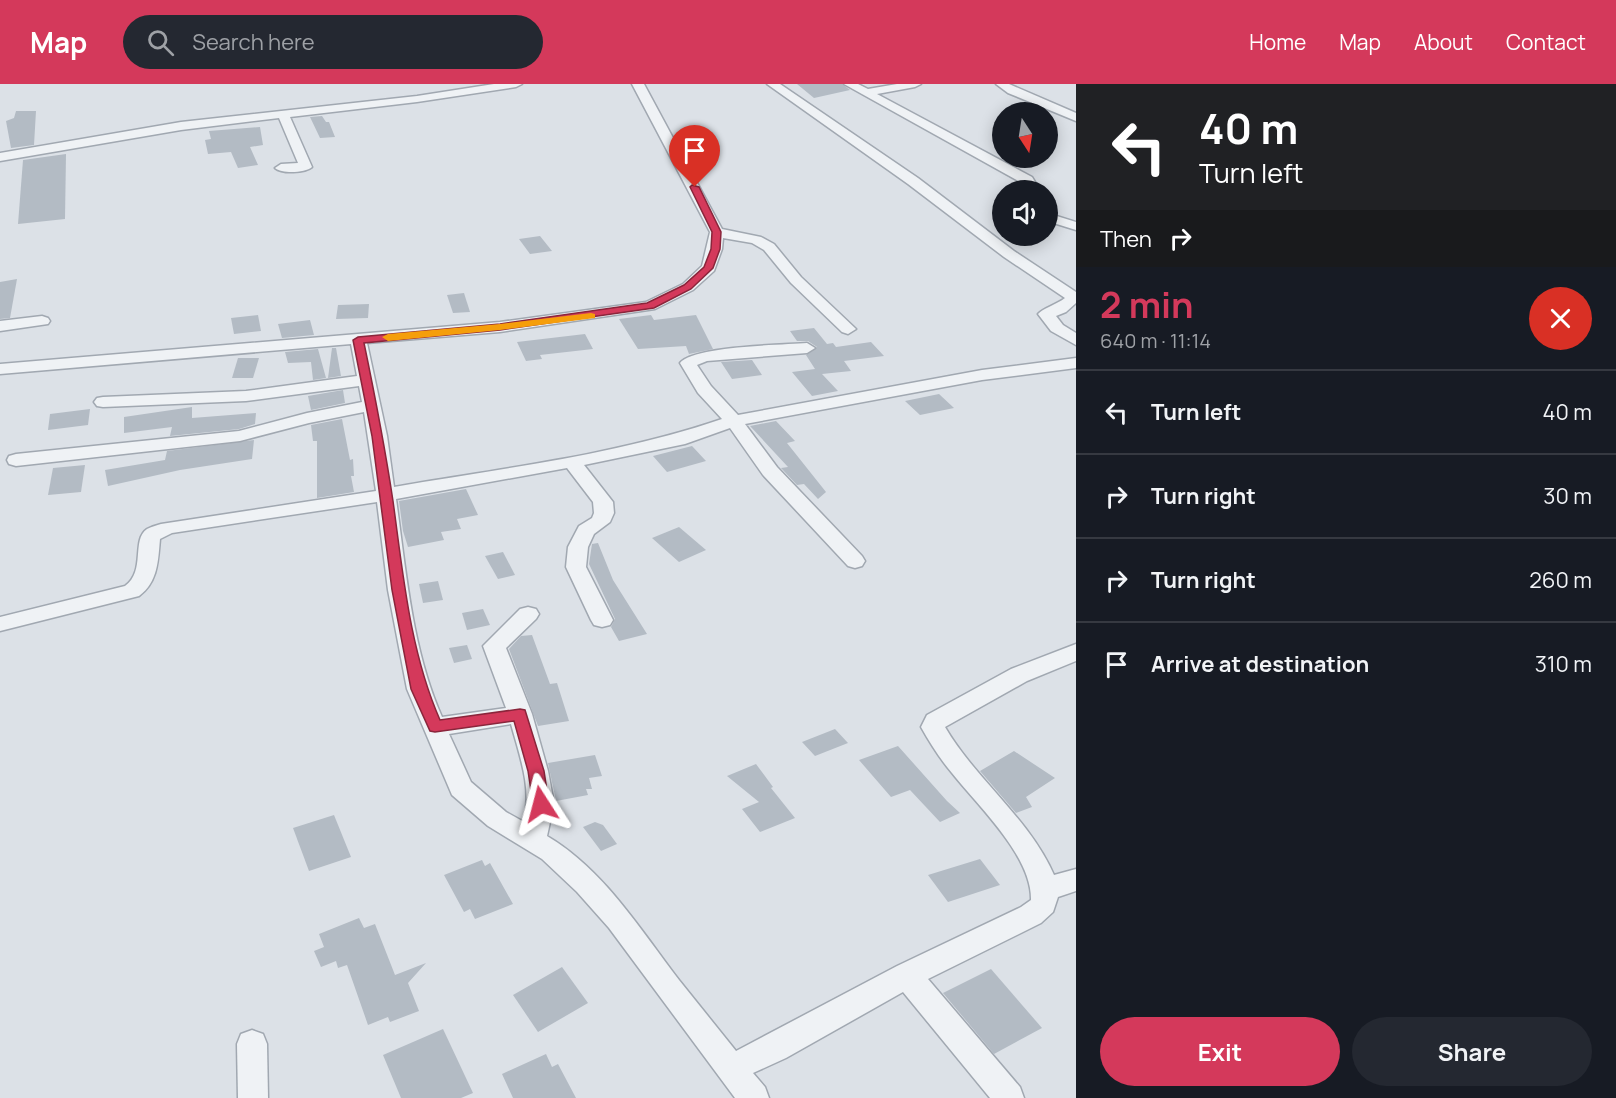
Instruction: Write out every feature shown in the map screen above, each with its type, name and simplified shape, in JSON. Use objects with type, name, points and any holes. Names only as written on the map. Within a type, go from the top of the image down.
[{"type":"street","points":[[0,157],[182,126],[516,84]]},
{"type":"street","points":[[0,369],[500,327],[650,306],[688,287],[709,268],[717,232],[638,84]]},
{"type":"street","points":[[773,84],[913,182],[1009,254],[1074,297],[1061,309],[1047,314],[1057,328],[1076,340]]},
{"type":"street","points":[[850,84],[1027,180]]},
{"type":"street","points":[[866,93],[915,84]]},
{"type":"street","points":[[1002,84],[1012,91],[1076,117]]},
{"type":"street","points":[[281,168],[306,167],[283,115]]},
{"type":"street","points":[[1058,220],[1076,226]]},
{"type":"street","points":[[717,232],[756,240],[769,247],[796,280],[848,329]]},
{"type":"street","points":[[0,326],[42,321]]},
{"type":"street","points":[[358,340],[387,494],[398,590],[418,689],[461,788],[497,819],[551,851],[619,920],[669,989],[754,1098]]},
{"type":"street","points":[[807,348],[704,356],[688,363],[704,390],[734,421],[770,471],[855,561]]},
{"type":"street","points":[[0,624],[132,591],[140,587],[145,579],[150,538],[159,531],[572,462],[680,440],[734,421],[982,375],[1076,363]]},
{"type":"street","points":[[103,402],[246,396],[367,380]]},
{"type":"street","points":[[16,460],[240,436],[307,418],[372,405]]},
{"type":"street","points":[[572,462],[603,502],[604,513],[600,522],[586,530],[578,547],[576,567],[602,620]]},
{"type":"street","points":[[528,614],[494,646],[520,714],[536,771],[541,804],[533,840]]},
{"type":"street","points":[[732,1068],[775,1048],[907,975],[1041,908],[1045,900],[1045,889],[1022,842],[954,759],[933,727],[935,721],[1019,675],[1076,652]]},
{"type":"street","points":[[435,727],[520,714]]},
{"type":"street","points":[[1045,889],[1076,880]]},
{"type":"street","points":[[907,975],[1009,1098]]},
{"type":"street","points":[[252,1044],[253,1098]]},
{"type":"building","points":[[797,84],[842,84],[850,90],[814,98]]},
{"type":"building","points":[[16,111],[36,111],[34,145],[11,148],[6,121],[14,118]]},
{"type":"building","points":[[322,116],[326,122],[329,122],[335,137],[320,138],[310,117]]},
{"type":"building","points":[[260,127],[263,145],[250,147],[258,165],[238,168],[231,152],[208,154],[205,140],[211,139],[209,131]]},
{"type":"building","points":[[66,154],[65,219],[18,224],[23,160]]},
{"type":"building","points":[[540,236],[552,251],[530,254],[519,239]]},
{"type":"building","points":[[17,279],[10,318],[0,319],[0,282]]},
{"type":"building","points":[[464,293],[470,312],[453,313],[447,295]]},
{"type":"building","points":[[369,304],[368,318],[336,319],[338,305]]},
{"type":"building","points":[[258,315],[261,331],[234,334],[231,318]]},
{"type":"building","points":[[651,315],[654,320],[696,315],[713,349],[689,354],[686,346],[638,349],[619,319]]},
{"type":"building","points":[[310,320],[314,335],[282,338],[278,324]]},
{"type":"building","points":[[814,328],[827,344],[833,343],[836,347],[871,342],[884,356],[844,361],[851,371],[822,374],[838,391],[812,396],[792,372],[815,369],[806,355],[817,347],[808,341],[797,341],[790,331]]},
{"type":"building","points":[[585,334],[593,349],[540,355],[542,359],[526,361],[517,342]]},
{"type":"building","points":[[332,348],[336,348],[341,376],[328,378]]},
{"type":"building","points":[[318,349],[326,378],[313,380],[311,362],[288,363],[285,352]]},
{"type":"building","points":[[238,358],[259,358],[253,378],[232,378]]},
{"type":"building","points":[[752,360],[762,375],[732,379],[721,362]]},
{"type":"building","points":[[343,390],[345,403],[311,410],[308,396]]},
{"type":"building","points":[[939,394],[954,408],[920,415],[905,401]]},
{"type":"building","points":[[192,407],[192,418],[256,413],[255,424],[239,429],[170,436],[172,427],[124,433],[124,417]]},
{"type":"building","points":[[90,409],[88,425],[48,430],[50,414]]},
{"type":"building","points":[[342,419],[350,460],[353,459],[354,476],[351,476],[354,492],[317,498],[317,441],[313,441],[311,425]]},
{"type":"building","points":[[776,421],[795,441],[787,443],[826,492],[818,499],[804,484],[797,485],[781,468],[788,467],[750,426]]},
{"type":"building","points":[[254,440],[252,459],[180,470],[108,486],[105,470],[165,460],[167,451]]},
{"type":"building","points":[[692,446],[706,461],[667,472],[653,456]]},
{"type":"building","points":[[85,465],[81,492],[48,495],[53,468]]},
{"type":"building","points":[[466,489],[478,515],[457,519],[461,529],[441,532],[444,540],[408,547],[403,531],[399,501]]},
{"type":"building","points":[[679,527],[706,550],[679,562],[652,538]]},
{"type":"building","points":[[598,543],[613,580],[647,634],[619,641],[611,627],[615,619],[589,564],[592,544]]},
{"type":"building","points":[[503,552],[515,575],[498,579],[485,556]]},
{"type":"building","points":[[438,581],[443,600],[423,603],[419,584]]},
{"type":"building","points":[[483,609],[490,625],[467,630],[462,613]]},
{"type":"building","points":[[532,635],[550,684],[557,683],[569,721],[538,726],[509,649],[521,636]]},
{"type":"building","points":[[467,645],[472,659],[454,663],[449,648]]},
{"type":"building","points":[[835,729],[848,743],[815,756],[802,742]]},
{"type":"building","points":[[898,746],[960,813],[940,822],[910,790],[891,797],[859,760]]},
{"type":"building","points":[[1014,751],[1055,778],[1026,797],[1032,807],[1016,813],[980,771]]},
{"type":"building","points":[[595,755],[602,776],[589,778],[592,789],[586,789],[588,795],[556,801],[548,763]]},
{"type":"building","points":[[756,764],[773,787],[771,788],[795,818],[760,832],[742,809],[759,802],[727,776]]},
{"type":"building","points":[[334,815],[351,857],[309,871],[293,828]]},
{"type":"building","points":[[595,822],[603,825],[617,844],[601,851],[583,827]]},
{"type":"building","points":[[980,859],[1000,885],[948,902],[928,875]]},
{"type":"building","points":[[482,860],[485,866],[490,863],[513,904],[475,919],[470,909],[464,912],[444,875]]},
{"type":"building","points":[[359,918],[364,928],[375,924],[395,975],[426,963],[408,983],[419,1011],[390,1022],[388,1017],[368,1025],[347,965],[338,968],[336,961],[321,967],[314,951],[324,947],[319,934]]},
{"type":"building","points":[[562,967],[588,1003],[538,1032],[513,995]]},
{"type":"building","points":[[991,969],[1042,1028],[994,1054],[943,993]]},
{"type":"building","points":[[443,1029],[473,1093],[461,1098],[401,1098],[383,1055]]},
{"type":"building","points":[[546,1054],[552,1067],[558,1064],[576,1098],[513,1098],[502,1074]]},
{"type":"slow traffic","points":[[388,337],[591,316]]},
{"type":"route","points":[[541,804],[536,771],[520,714],[435,727],[418,689],[398,590],[378,436],[358,340],[500,327],[650,306],[688,287],[709,268],[717,232],[695,187]]}]
